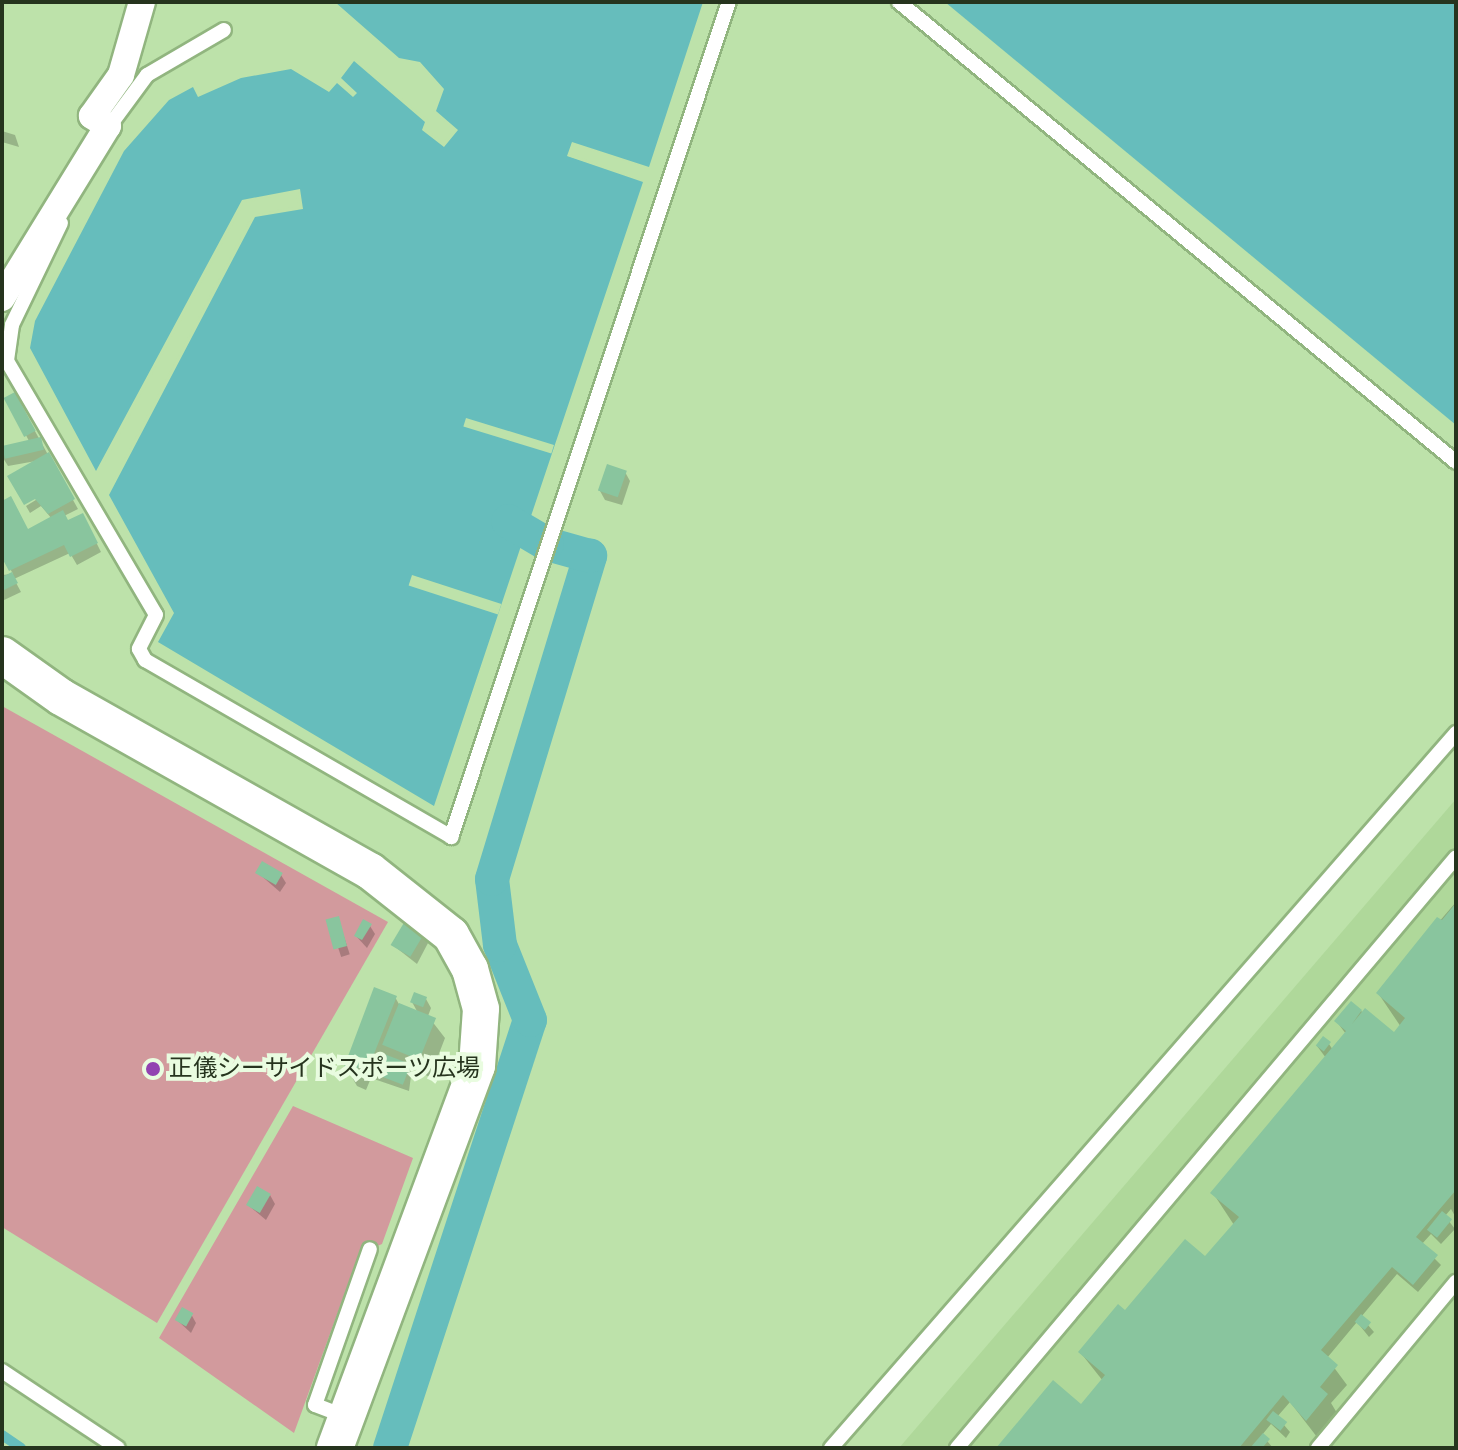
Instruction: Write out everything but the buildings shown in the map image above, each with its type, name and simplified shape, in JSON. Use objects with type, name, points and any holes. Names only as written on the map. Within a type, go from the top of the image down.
[{"type":"street","points":[[2,298],[108,126],[92,116],[121,75],[142,2]]},
{"type":"street","points":[[2,655],[61,697],[370,871],[451,935],[470,969],[481,1009],[477,1066],[340,1432]]},
{"type":"lane","points":[[224,30],[147,75],[108,126],[12,325],[7,361],[156,615],[139,649],[145,660],[451,837],[729,2]]},
{"type":"lane","points":[[899,2],[1456,462]]},
{"type":"lane","points":[[831,1448],[1456,733]]},
{"type":"lane","points":[[957,1448],[1456,857]]},
{"type":"lane","points":[[340,1432],[315,1405],[370,1249]]},
{"type":"lane","points":[[1318,1448],[1456,1282]]},
{"type":"lane","points":[[2,1371],[118,1448]]},
{"type":"shaded area","name":"正儀シーサイドスポーツ広場","points":[[2,706],[388,922],[157,1323],[2,1227]]},
{"type":"shaded area","points":[[1456,799],[1456,1448],[899,1448]]},
{"type":"shaded area","points":[[293,1106],[413,1158],[382,1244],[359,1254],[294,1433],[159,1338]]},
{"type":"water","points":[[335,2],[703,2],[649,167],[572,142],[567,156],[643,182],[528,525],[534,528],[530,540],[524,537],[434,806],[158,642],[174,613],[109,495],[255,217],[303,209],[300,189],[242,200],[96,471],[30,348],[35,321],[124,151],[169,100],[193,87],[198,97],[241,78],[291,69],[329,92],[337,83],[353,97],[357,93],[341,78],[354,61],[425,122],[422,130],[444,147],[458,130],[436,111],[444,89],[420,62],[399,58]]},
{"type":"water","points":[[945,2],[1456,2],[1456,425]]},
{"type":"pier","points":[[352,58],[428,119],[427,128],[443,142],[453,130],[432,110],[456,130],[444,145],[423,128],[427,121]]},
{"type":"pier","points":[[572,143],[648,168],[574,146],[571,154],[644,181],[568,156]]},
{"type":"pier","points":[[298,192],[300,206],[253,215],[107,492],[252,215],[298,206],[296,193],[244,203],[98,475],[244,202]]},
{"type":"pier","points":[[466,418],[554,445],[551,454],[463,427]]},
{"type":"pier","points":[[412,575],[501,604],[498,615],[409,585]]},
{"type":"waterway","points":[[390,1448],[530,1020],[500,945],[492,879],[590,556],[547,544],[508,521]]},
{"type":"waterway","points":[[2,1435],[21,1448]]},
{"type":"place","name":"正儀シーサイドスポーツ広場","points":[[153,1069]]}]
